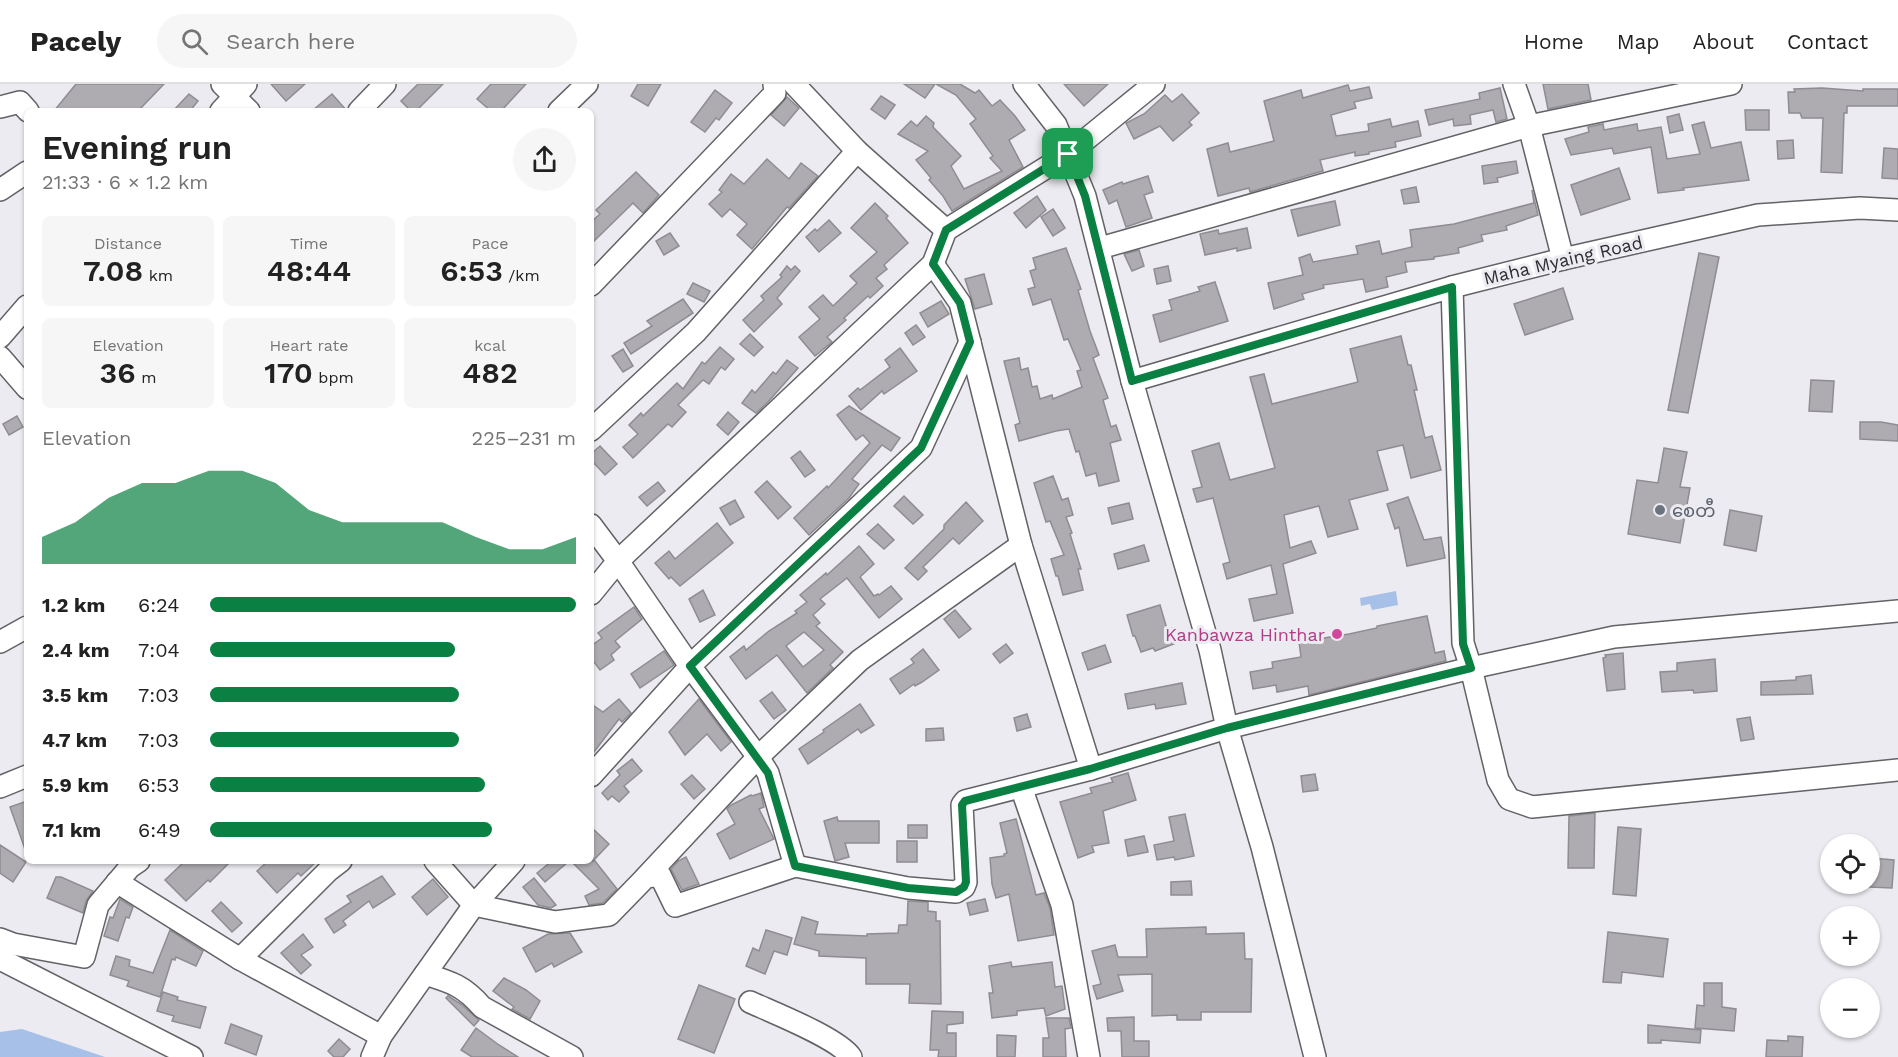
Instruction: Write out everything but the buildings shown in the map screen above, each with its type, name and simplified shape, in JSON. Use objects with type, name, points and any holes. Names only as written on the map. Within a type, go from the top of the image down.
[{"type":"street","points":[[362,108],[385,84]]},
{"type":"street","points":[[562,108],[587,84]]},
{"type":"street","points":[[594,282],[774,93],[774,84]]},
{"type":"street","points":[[794,84],[857,152],[946,230]]},
{"type":"street","points":[[1024,84],[1056,125],[1085,196],[1132,381],[1210,650],[1227,728],[1262,847],[1315,1057]]},
{"type":"street","points":[[594,590],[618,561],[933,264],[946,230],[1068,154],[1154,84]]},
{"type":"street","points":[[1514,84],[1529,126],[1563,259]]},
{"type":"street","points":[[1100,248],[1529,126],[1731,84]]},
{"type":"street","points":[[0,107],[20,102],[25,108]]},
{"type":"street","points":[[594,427],[696,332],[857,152]]},
{"type":"street","points":[[0,190],[24,174]]},
{"type":"street","name":"Maha Myaing Road","points":[[1132,381],[1452,287],[1563,259],[1758,215],[1860,208],[1898,210]]},
{"type":"street","points":[[933,264],[960,303],[1021,545],[1090,769]]},
{"type":"street","points":[[1452,287],[1463,644],[1498,780],[1509,799],[1532,807],[1898,771]]},
{"type":"street","points":[[0,338],[24,310]]},
{"type":"street","points":[[594,773],[690,666],[921,448],[970,342]]},
{"type":"street","points":[[0,357],[24,385]]},
{"type":"street","points":[[594,529],[768,773],[795,866]]},
{"type":"street","points":[[438,864],[474,905],[555,922],[609,915],[758,757],[860,660],[1021,545]]},
{"type":"street","points":[[646,877],[660,874],[675,906],[795,866],[908,888],[956,892],[964,887],[966,882],[962,805],[965,801],[1090,769],[1227,728],[1471,668],[1614,637],[1898,611]]},
{"type":"street","points":[[0,642],[24,629]]},
{"type":"street","points":[[0,787],[24,777]]},
{"type":"street","points":[[1021,787],[1062,905],[1089,1057]]},
{"type":"street","points":[[0,939],[13,944],[84,957],[99,905],[129,867],[134,864]]},
{"type":"street","points":[[240,959],[337,864]]},
{"type":"street","points":[[372,1057],[381,1036],[474,905],[511,864]]},
{"type":"street","points":[[117,882],[240,959],[381,1036]]},
{"type":"street","points":[[0,958],[192,1057]]},
{"type":"street","points":[[425,974],[454,983],[482,1007],[572,1057]]},
{"type":"street","points":[[750,1002],[817,1033],[851,1057]]},
{"type":"water","points":[[1396,591],[1398,605],[1372,610],[1370,604],[1361,606],[1360,598]]},
{"type":"water","points":[[22,1029],[105,1057],[0,1057],[0,1032]]},
{"type":"place","name":"စေတီ","points":[[1660,510]]},
{"type":"place","name":"Kanbawza Hinthar","points":[[1337,634]]},
{"type":"route","points":[[1068,154],[1085,196],[1100,248],[1132,381],[1452,287],[1463,644],[1471,668],[1227,728],[1090,769],[965,801],[962,805],[966,882],[964,887],[956,892],[908,888],[795,866],[768,773],[690,666],[921,448],[970,342],[960,303],[933,264],[946,230],[1068,154]]}]
